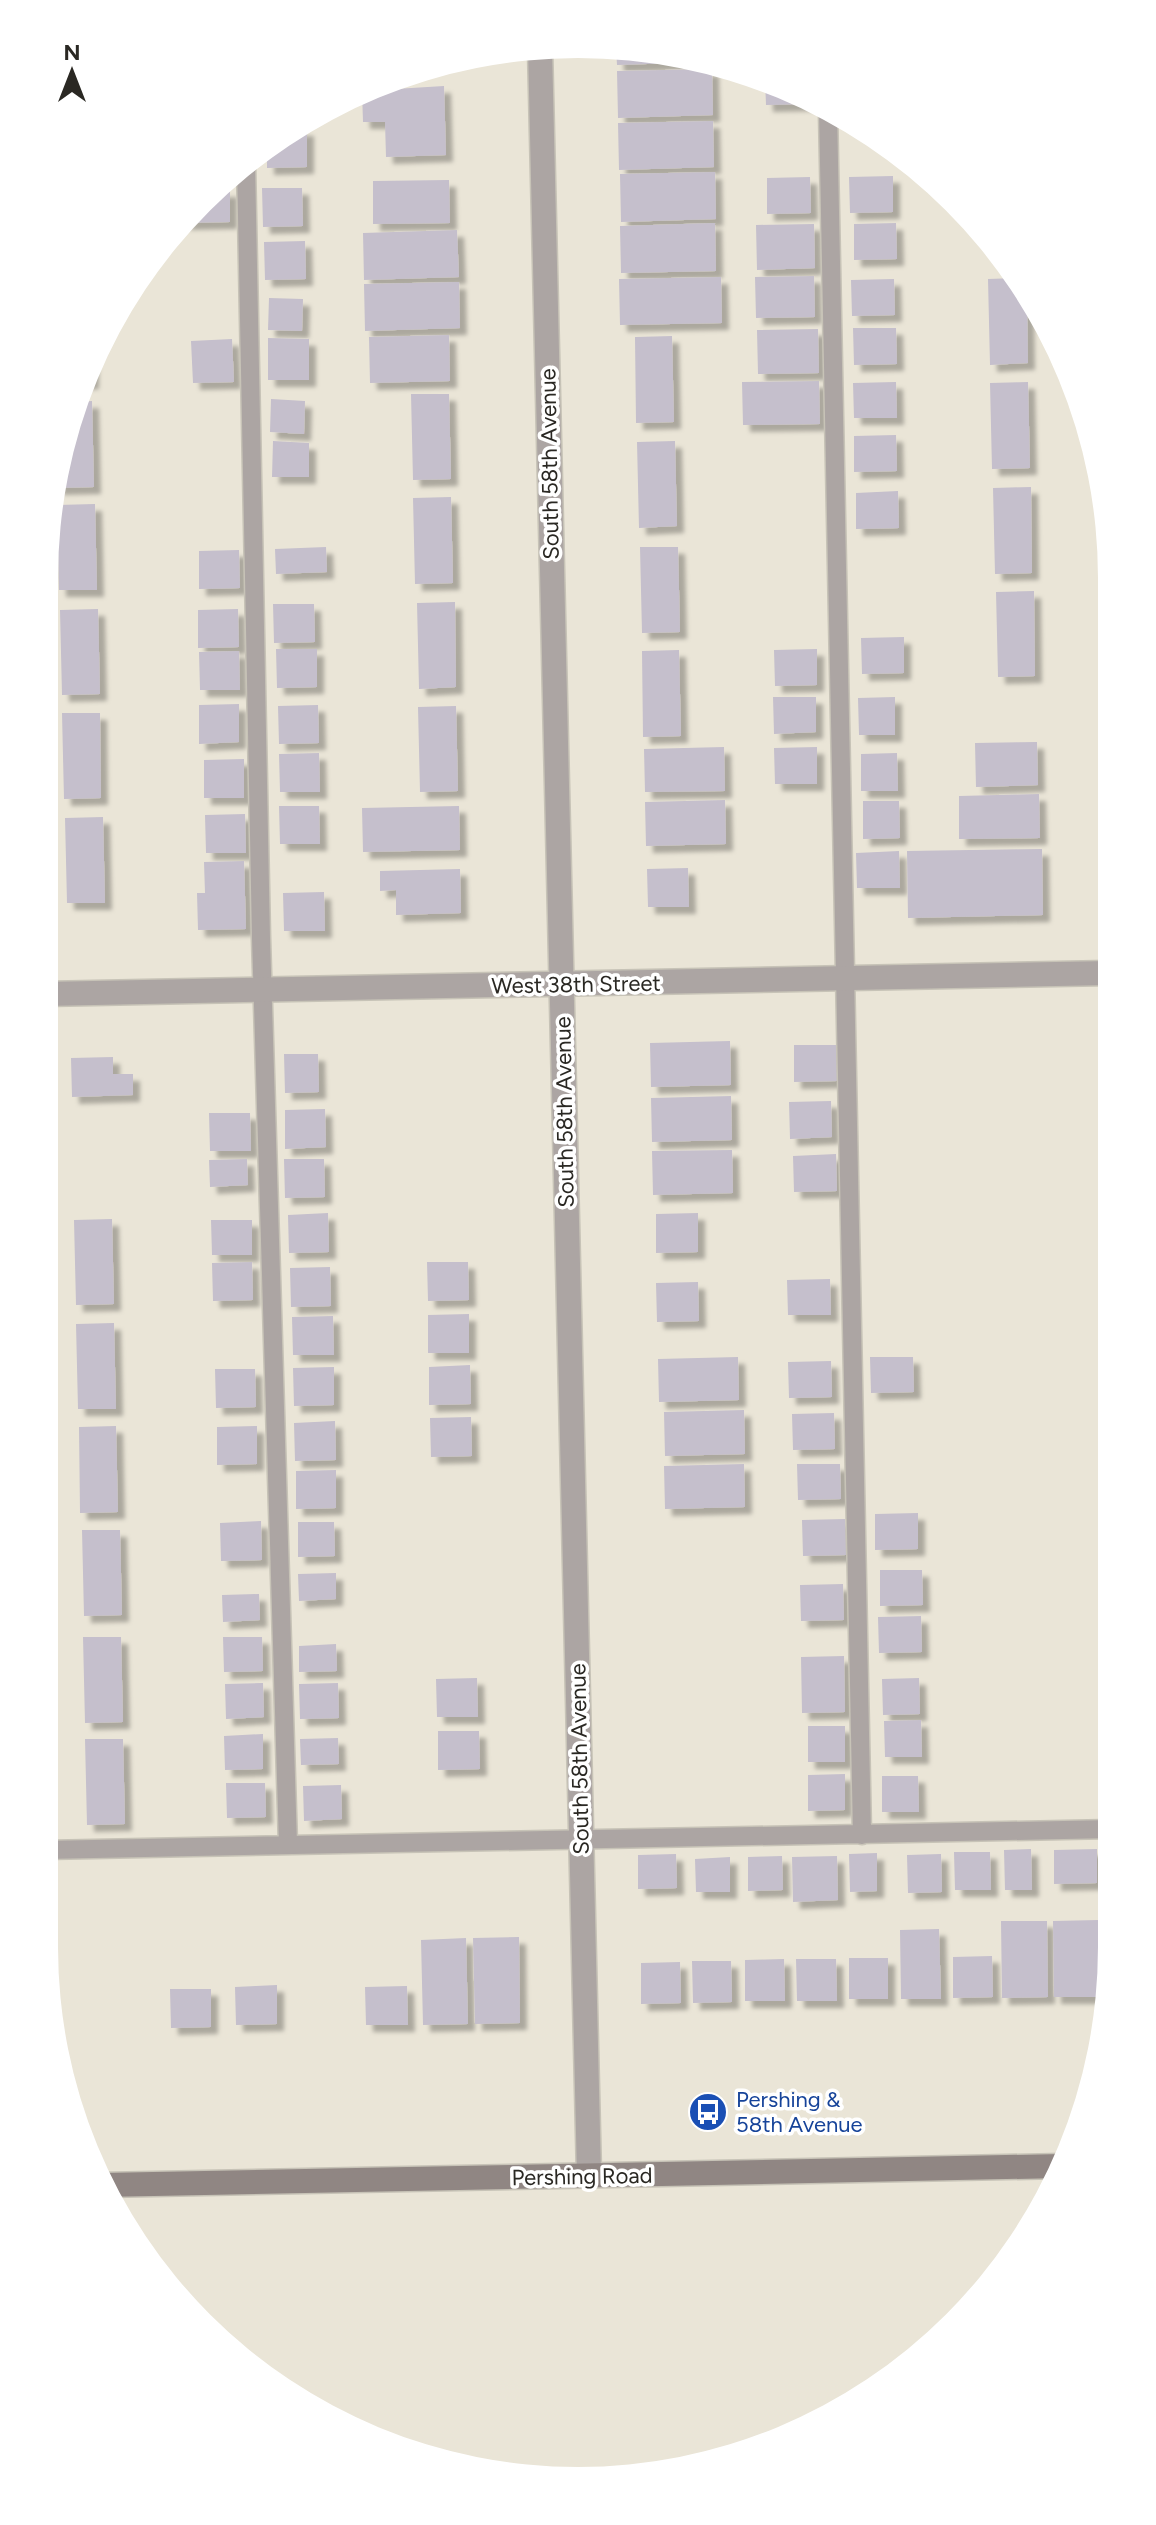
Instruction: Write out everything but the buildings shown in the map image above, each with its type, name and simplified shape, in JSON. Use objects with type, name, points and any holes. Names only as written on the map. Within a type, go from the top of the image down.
[{"type":"main road","name":"Pershing Road","points":[[116,2185],[1049,2166]]},
{"type":"street","name":"South 58th Avenue","points":[[540,59],[589,2176]]},
{"type":"street","name":"West 38th Street","points":[[58,994],[1098,973]]},
{"type":"lane","points":[[828,123],[862,1835]]},
{"type":"lane","points":[[246,177],[263,990],[288,1845]]},
{"type":"lane","points":[[58,1850],[1098,1829]]},
{"type":"place","name":"Pershing & 58th Avenue","points":[[708,2112]]}]
